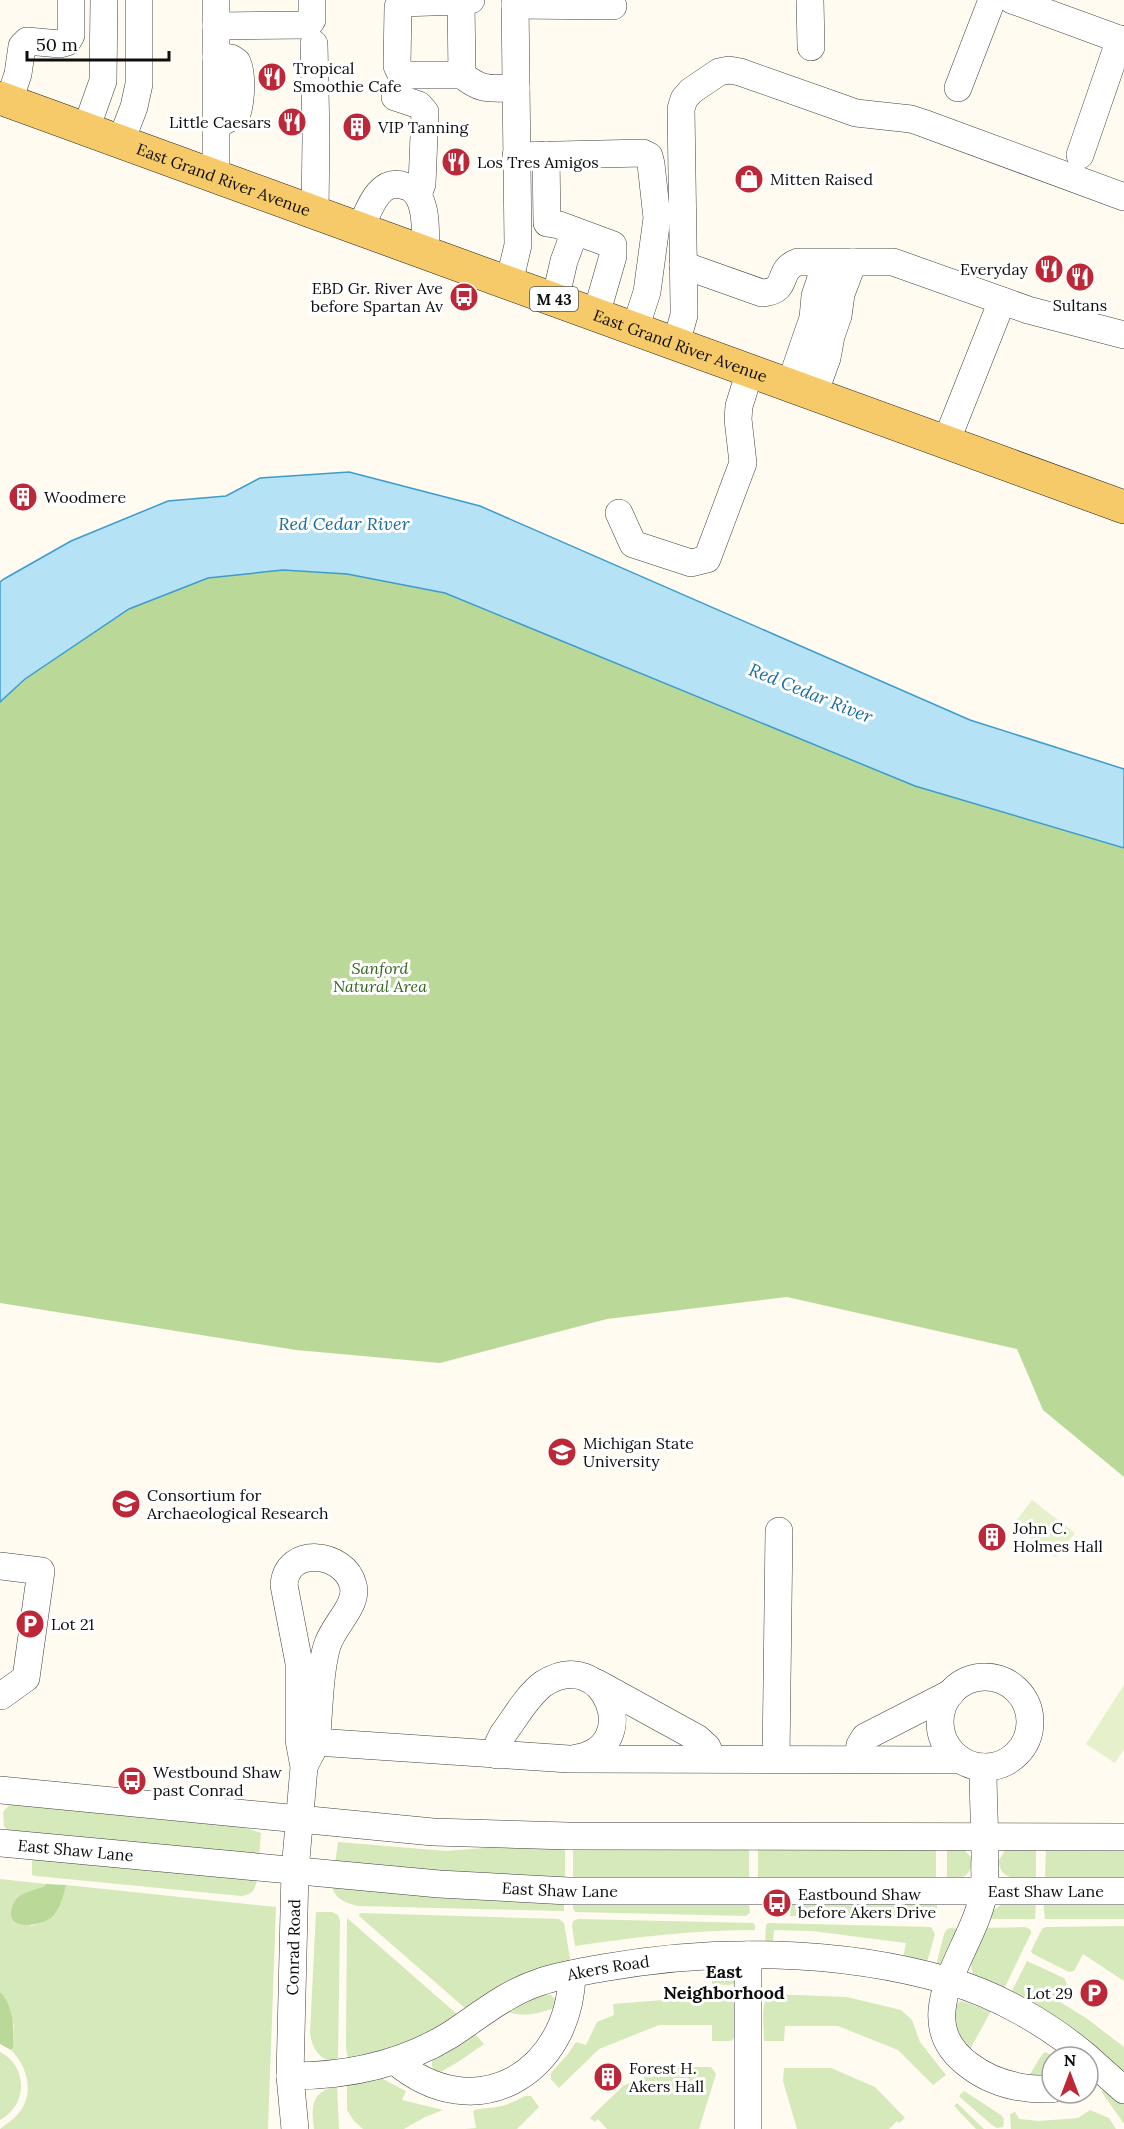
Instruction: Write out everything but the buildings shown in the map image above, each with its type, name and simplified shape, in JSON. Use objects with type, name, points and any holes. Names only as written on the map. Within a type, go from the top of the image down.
[{"type":"main road","name":"East Grand River Avenue","points":[[4,99],[1124,507]]},
{"type":"street","points":[[4,99],[18,74],[22,46],[27,41],[60,44],[67,42],[71,35],[71,0]]},
{"type":"street","points":[[86,129],[103,81],[104,0]]},
{"type":"street","points":[[121,141],[134,107],[139,84],[139,0]]},
{"type":"street","points":[[216,176],[216,13],[308,25],[312,20],[312,0]]},
{"type":"street","points":[[810,0],[811,47]]},
{"type":"street","points":[[958,88],[992,0]]},
{"type":"street","points":[[1012,0],[1058,8],[1122,40],[1080,155]]},
{"type":"street","points":[[462,75],[466,1],[400,3],[398,7],[397,66],[400,72],[405,75],[462,75],[481,88],[516,88]]},
{"type":"street","points":[[509,283],[518,245],[515,3],[613,6]]},
{"type":"street","points":[[314,44],[315,212]]},
{"type":"street","points":[[676,344],[684,315],[681,109],[684,99],[691,91],[719,72],[729,70],[740,72],[856,113],[911,119],[1124,197]]},
{"type":"street","points":[[394,97],[419,105],[425,112],[422,184],[418,195]]},
{"type":"street","points":[[516,156],[644,153],[649,156],[657,218],[647,292],[635,329]]},
{"type":"street","points":[[546,155],[547,223],[613,245],[613,256],[596,315]]},
{"type":"street","points":[[360,229],[377,194],[382,189],[395,184],[408,187],[418,195],[422,205],[426,253]]},
{"type":"street","points":[[555,300],[564,261],[575,231]]},
{"type":"street","points":[[683,266],[762,293],[772,292],[779,288],[785,270],[798,262],[893,262],[1002,301],[1124,335]]},
{"type":"street","points":[[802,389],[827,358],[841,294],[853,262]]},
{"type":"street","points":[[802,389],[815,296],[826,263]]},
{"type":"street","points":[[946,442],[1002,301]]},
{"type":"street","points":[[619,513],[633,544],[691,563],[707,559],[743,463],[738,419],[739,406],[750,370]]},
{"type":"street","points":[[776,1759],[779,1531]]},
{"type":"street","points":[[311,1557],[336,1563],[351,1579],[354,1587],[352,1604],[334,1628],[326,1647],[316,1742],[304,1767],[299,1740],[299,1663],[284,1585],[290,1567],[298,1561],[311,1557]]},
{"type":"street","points":[[0,1566],[41,1571],[26,1678],[0,1703]]},
{"type":"street","points":[[497,1755],[503,1734],[536,1690],[561,1676],[577,1676],[591,1680],[698,1738],[707,1747],[712,1758]]},
{"type":"street","points":[[316,1742],[568,1759],[858,1759],[1002,1764],[1011,1759],[1025,1743],[1030,1723],[1025,1702],[1012,1686],[1002,1681],[992,1678],[973,1679],[951,1693],[865,1737],[860,1745],[858,1759]]},
{"type":"street","points":[[568,1759],[579,1758],[597,1749],[610,1733],[613,1724],[611,1703],[606,1694],[591,1680]]},
{"type":"street","points":[[951,1693],[941,1712],[940,1723],[946,1744],[972,1763],[985,1837],[984,1891],[974,1924],[950,1981],[942,2008],[941,2021],[948,2045],[972,2068],[1003,2084],[1040,2090]]},
{"type":"street","name":"Conrad Road","points":[[295,2129],[290,2076],[295,1871],[304,1767]]},
{"type":"street","points":[[0,1790],[433,1832],[568,1836],[1124,1838]]},
{"type":"street","name":"East Shaw Lane","points":[[0,1843],[439,1884],[568,1891],[1124,1891]]},
{"type":"street","points":[[748,1955],[748,2129]]},
{"type":"street","name":"Akers Road","points":[[290,2076],[316,2076],[368,2069],[394,2061],[434,2044],[513,1994],[539,1982],[572,1974],[663,1959],[748,1955],[841,1960],[950,1981],[1000,2001],[1031,2018],[1065,2045]]},
{"type":"street","points":[[394,2061],[420,2080],[451,2090],[483,2090],[513,2080],[538,2062],[556,2039],[568,2009],[572,1974]]},
{"type":"street","name":"Akers Road","points":[[1100,2072],[1124,2090]]},
{"type":"street","name":"Conrad Road","points":[[280,2129],[290,2076]]},
{"type":"green space","name":"Sanford Natural Area","points":[[283,570],[347,574],[445,593],[915,786],[1124,848],[1124,1477],[1043,1410],[1017,1349],[787,1297],[607,1319],[440,1363],[296,1350],[0,1303],[0,702],[25,679],[129,609],[208,578]]},
{"type":"green space","points":[[1032,1500],[1075,1533],[1056,1557],[1013,1525]]},
{"type":"green space","points":[[1124,1685],[1124,1749],[1115,1763],[1086,1744]]},
{"type":"green space","points":[[12,1802],[231,1823],[261,1833],[259,1857],[8,1830],[4,1826],[3,1812]]},
{"type":"green space","points":[[338,1842],[446,1851],[522,1845],[565,1846],[565,1878],[482,1875],[335,1864]]},
{"type":"green space","points":[[749,1846],[749,1879],[573,1879],[573,1847]]},
{"type":"green space","points":[[758,1847],[936,1847],[936,1878],[758,1878]]},
{"type":"green space","points":[[947,1848],[963,1849],[971,1857],[969,1872],[966,1875],[947,1879]]},
{"type":"green space","points":[[1036,1848],[1036,1879],[1011,1877],[1002,1872],[999,1860],[1006,1849]]},
{"type":"green space","points":[[1046,1848],[1124,1848],[1124,1879],[1045,1878]]},
{"type":"green space","points":[[32,1858],[257,1880],[252,1891],[241,1896],[36,1876],[32,1875]]},
{"type":"green space","points":[[0,1879],[46,1884],[20,1896],[31,1926],[45,1920],[54,1912],[66,1885],[276,1907],[268,2129],[0,2129],[18,2114],[28,2089],[22,2064],[11,2050],[14,2026],[0,1992]]},
{"type":"green space","points":[[46,1884],[66,1885],[56,1913],[48,1920],[33,1925],[13,1921],[12,1907],[16,1899]]},
{"type":"green space","points":[[332,1888],[564,1901],[564,1911],[358,1906],[339,1898]]},
{"type":"green space","points":[[573,1901],[749,1904],[750,1913],[746,1916],[575,1912]]},
{"type":"green space","points":[[791,1901],[937,1901],[937,1916],[929,1920],[790,1916]]},
{"type":"green space","points":[[1036,1901],[1035,1919],[988,1919],[997,1907],[1008,1902]]},
{"type":"green space","points":[[1043,1901],[1124,1902],[1124,1919],[1045,1919]]},
{"type":"green space","points":[[316,1912],[332,1912],[338,1915],[340,1921],[338,2061],[326,2059],[318,2053],[310,2033]]},
{"type":"green space","points":[[360,1913],[559,1919],[564,1923],[571,1964],[466,2009],[359,1916]]},
{"type":"green space","points":[[347,1918],[458,2015],[442,2027],[386,2052],[348,2058],[346,2048]]},
{"type":"green space","points":[[578,1919],[753,1923],[755,1930],[665,1935],[575,1946],[572,1926],[573,1921]]},
{"type":"green space","points":[[768,1923],[931,1927],[935,1934],[926,1966],[903,1958],[906,1943],[812,1931],[774,1930],[773,1942],[765,1945]]},
{"type":"green space","points":[[1124,1926],[1124,1981],[1083,1954],[1074,1971],[1069,1972],[1031,1951],[1042,1929],[1046,1927]]},
{"type":"green space","points":[[1025,1927],[1031,1930],[1031,1933],[1003,1991],[977,1978],[971,1968],[983,1928]]},
{"type":"green space","points":[[947,1929],[960,1929],[943,1964],[936,1966],[944,1934]]},
{"type":"green space","points":[[1027,1961],[1064,1978],[1067,1984],[1060,2002],[1086,2018],[1124,2047],[1124,2073],[1100,2052],[1100,2045],[1091,2045],[1010,1995]]},
{"type":"green space","points":[[717,1968],[733,1971],[740,1983],[712,1984],[712,1973]]},
{"type":"green space","points":[[0,1992],[11,2011],[13,2048],[11,2050],[0,2044]]},
{"type":"green space","points":[[543,1994],[551,1995],[558,2007],[524,2015],[503,2010]]},
{"type":"green space","points":[[769,1994],[847,1997],[901,2010],[912,2020],[920,2042],[946,2075],[933,2085],[898,2050],[838,2026],[785,2026],[784,2041],[764,2041],[763,2010]]},
{"type":"green space","points":[[725,1995],[734,2003],[734,2038],[731,2041],[712,2041],[712,2025],[659,2025],[599,2049],[559,2088],[551,2079],[551,2073],[576,2042],[586,2045],[597,2022],[614,2015],[613,2004]]},
{"type":"green space","points":[[961,2001],[991,2011],[968,2053],[947,2014],[951,2007]]},
{"type":"green space","points":[[473,2032],[484,2044],[435,2075],[432,2057]]},
{"type":"green space","points":[[0,2052],[16,2066],[21,2086],[16,2105],[0,2120]]},
{"type":"green space","points":[[1040,2058],[1040,2080],[1027,2079]]},
{"type":"green space","points":[[666,2067],[711,2067],[716,2074],[699,2129],[607,2129],[598,2119],[595,2122],[590,2118],[623,2086]]},
{"type":"green space","points":[[784,2068],[831,2068],[875,2087],[905,2118],[899,2123],[897,2121],[889,2129],[797,2129],[783,2081]]},
{"type":"green space","points":[[381,2078],[406,2091],[402,2100],[443,2110],[404,2129],[363,2129],[347,2110],[347,2084]]},
{"type":"green space","points":[[337,2085],[339,2129],[314,2129],[315,2101],[322,2092]]},
{"type":"green space","points":[[1107,2090],[1124,2103],[1124,2124],[1101,2091]]},
{"type":"green space","points":[[964,2091],[1001,2115],[1004,2119],[1003,2127],[997,2128],[992,2125],[961,2098],[959,2096]]},
{"type":"green space","points":[[525,2096],[531,2096],[539,2107],[517,2129],[465,2129],[476,2128],[473,2111],[494,2108]]},
{"type":"green space","points":[[957,2103],[984,2129],[976,2129],[954,2106]]},
{"type":"green space","points":[[1090,2110],[1109,2118],[1116,2129],[1011,2129],[1010,2114],[1015,2112],[1019,2119],[1039,2121],[1078,2118]]},
{"type":"water","name":"Red Cedar River","points":[[349,472],[480,506],[970,720],[1124,769],[1124,848],[915,786],[445,593],[347,574],[283,570],[208,578],[129,609],[25,679],[0,702],[0,582],[4,579],[71,541],[168,501],[226,496],[260,478]]},
{"type":"place","name":"Tropical Smoothie Cafe","points":[[272,77]]},
{"type":"place","name":"Little Caesars","points":[[292,122]]},
{"type":"place","name":"VIP Tanning","points":[[357,127]]},
{"type":"place","name":"Los Tres Amigos","points":[[456,162]]},
{"type":"place","name":"Mitten Raised","points":[[749,179]]},
{"type":"place","name":"Everyday","points":[[1049,269]]},
{"type":"place","name":"Sultans","points":[[1080,277]]},
{"type":"place","name":"EBD Gr. River Ave before Spartan Av","points":[[464,297]]},
{"type":"place","name":"Woodmere","points":[[23,497]]},
{"type":"place","name":"Michigan State University","points":[[562,1452]]},
{"type":"place","name":"Consortium for Archaeological Research","points":[[126,1504]]},
{"type":"place","name":"John C. Holmes Hall","points":[[992,1537]]},
{"type":"place","name":"Lot 21","points":[[30,1624]]},
{"type":"place","name":"Westbound Shaw past Conrad","points":[[132,1781]]},
{"type":"place","name":"Eastbound Shaw before Akers Drive","points":[[777,1903]]},
{"type":"place","name":"Lot 29","points":[[1094,1993]]},
{"type":"place","name":"Forest H. Akers Hall","points":[[608,2077]]},
{"type":"district","name":"East Neighborhood","points":[[724,1981]]}]
